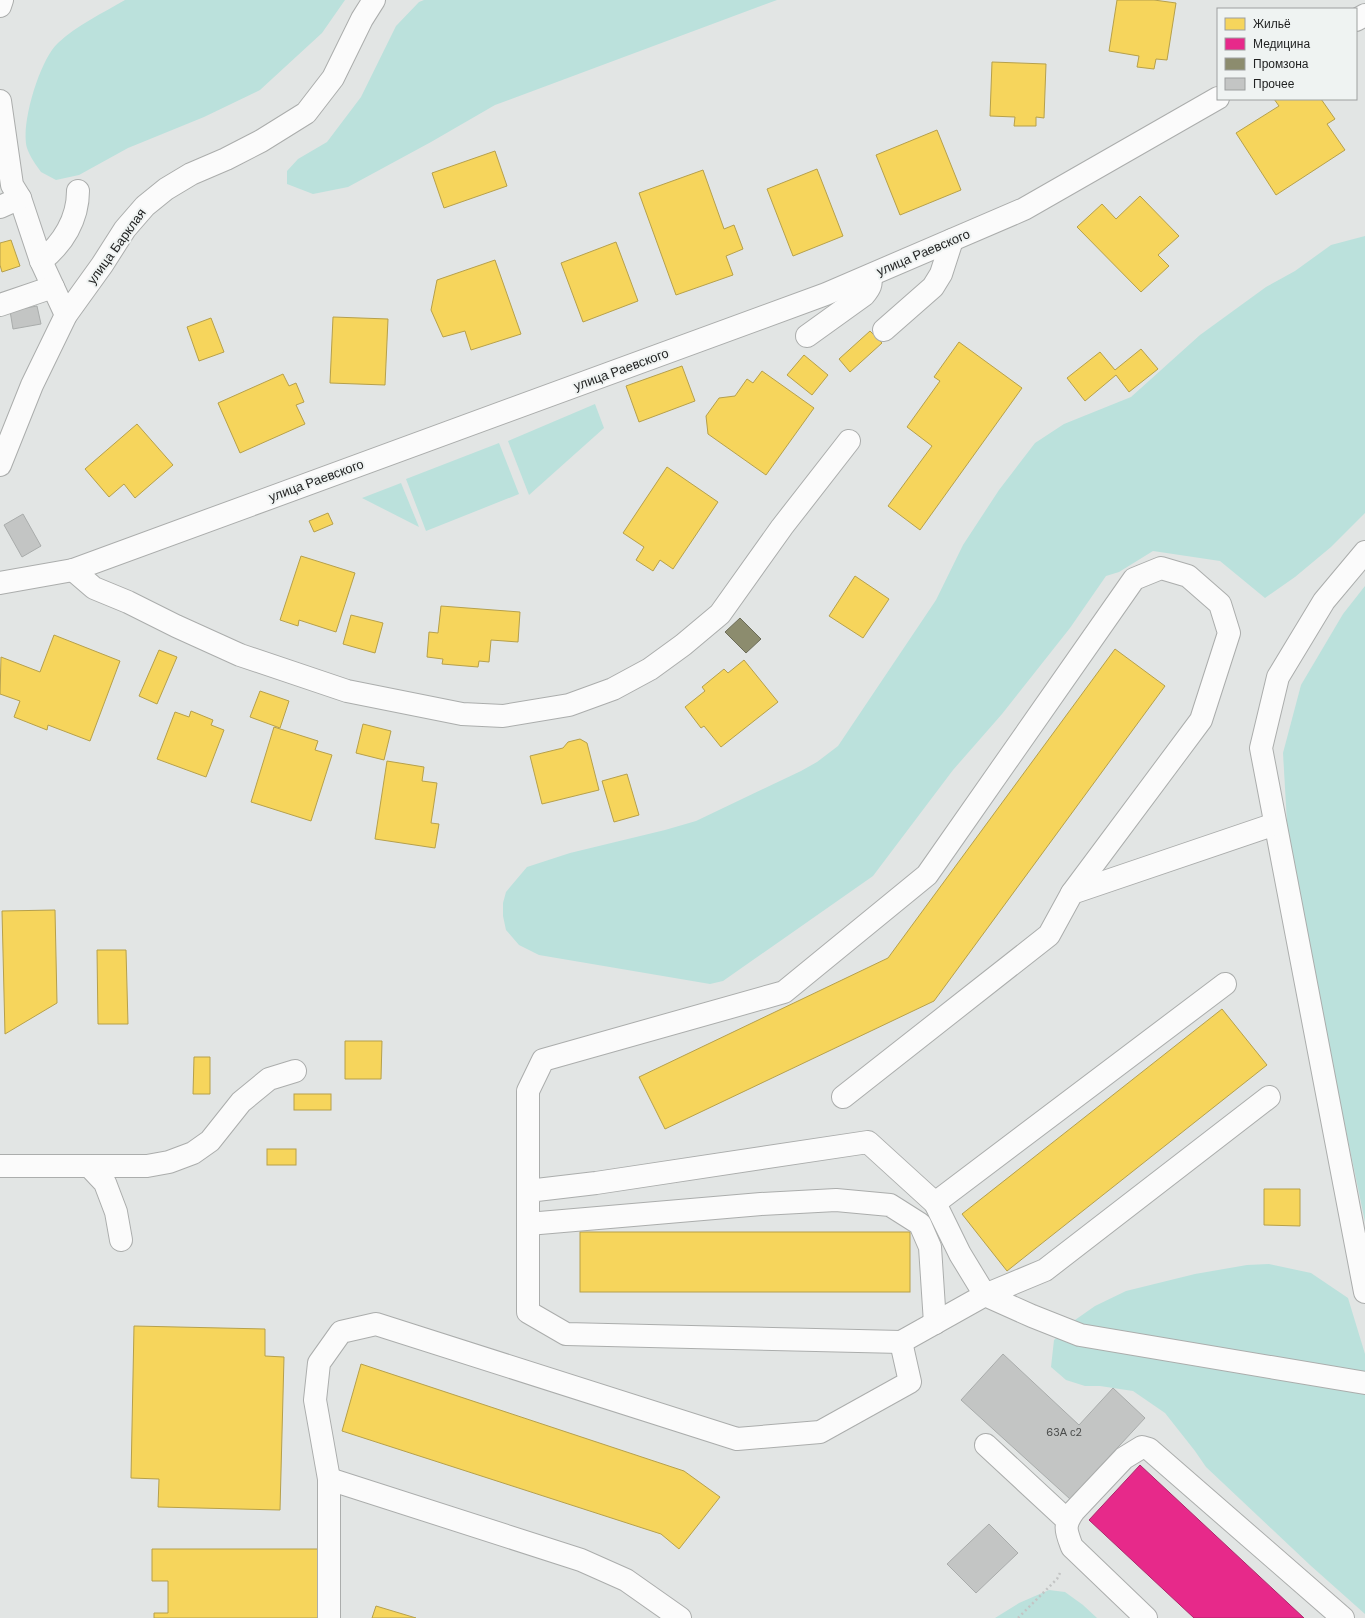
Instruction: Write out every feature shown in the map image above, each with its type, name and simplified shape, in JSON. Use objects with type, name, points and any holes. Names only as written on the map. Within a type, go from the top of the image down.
[{"type":"street","points":[[0,6],[2,0]]},
{"type":"street","name":"улица Барклая","points":[[0,465],[32,385],[66,315],[102,265],[125,229],[145,206],[166,189],[191,174],[261,142],[306,112],[333,78],[362,19],[374,0]]},
{"type":"street","name":"улица Раевского","points":[[0,583],[72,570],[826,294],[1024,209],[1217,99]]},
{"type":"street","points":[[0,101],[12,185],[20,198],[41,261],[66,315]]},
{"type":"street","points":[[41,261],[55,249],[67,231],[76,208],[78,191]]},
{"type":"street","points":[[0,207],[20,198]]},
{"type":"street","points":[[884,330],[933,286],[941,274],[952,240]]},
{"type":"street","points":[[807,336],[864,295],[871,287],[870,276]]},
{"type":"street","points":[[0,305],[53,287]]},
{"type":"street","points":[[72,570],[94,588],[128,602],[240,655],[347,691],[462,714],[503,716],[518,714],[569,705],[613,689],[650,669],[683,645],[720,614],[782,527],[849,441]]},
{"type":"street","points":[[1365,552],[1324,600],[1278,677],[1261,748],[1365,1292]]},
{"type":"street","points":[[843,1097],[1049,935],[1072,893],[1201,720],[1228,633],[1220,604],[1188,576],[1161,568],[1134,579],[927,875],[784,992],[543,1060],[528,1091],[528,1312],[566,1334],[901,1342],[985,1295],[1045,1270],[1269,1097]]},
{"type":"street","points":[[1072,893],[1275,824]]},
{"type":"street","points":[[935,1203],[1225,984]]},
{"type":"street","points":[[0,1166],[147,1166],[169,1162],[193,1153],[210,1141],[241,1102],[270,1079],[295,1071]]},
{"type":"street","points":[[528,1191],[596,1183],[868,1142],[935,1203],[960,1254],[985,1295],[1080,1335],[1365,1383]]},
{"type":"street","points":[[89,1166],[105,1183],[116,1212],[121,1240]]},
{"type":"street","points":[[528,1224],[761,1204],[836,1200],[890,1205],[920,1224],[930,1247],[935,1323]]},
{"type":"street","points":[[329,1618],[329,1479],[315,1400],[320,1363],[341,1332],[376,1324],[737,1439],[820,1432],[910,1382],[901,1342]]},
{"type":"street","points":[[986,1445],[1067,1520]]},
{"type":"street","points":[[1146,1618],[1072,1547],[1066,1532],[1067,1520],[1074,1511],[1124,1458],[1142,1447],[1149,1449],[1343,1618]]},
{"type":"street","points":[[329,1479],[581,1560],[626,1580],[680,1618]]},
{"type":"path","points":[[1018,1618],[1057,1579],[1072,1547]]},
{"type":"shaded area","points":[[125,0],[345,0],[322,33],[260,90],[204,117],[128,148],[79,175],[56,180],[41,172],[31,158],[27,148],[26,124],[38,77],[51,51],[58,43],[82,25]]},
{"type":"shaded area","points":[[424,0],[777,0],[495,105],[348,187],[313,194],[287,184],[287,171],[298,159],[327,142],[361,97],[396,26],[419,2]]},
{"type":"shaded area","points":[[1365,236],[1365,513],[1331,547],[1295,577],[1265,598],[1220,561],[1153,551],[1119,572],[1106,576],[1070,628],[1002,714],[953,770],[873,876],[723,981],[710,984],[539,955],[519,945],[506,930],[503,916],[503,903],[506,892],[527,867],[570,853],[696,821],[801,771],[817,762],[838,746],[936,600],[963,545],[999,490],[1035,443],[1064,424],[1131,397],[1200,335],[1266,287],[1295,271],[1331,245]]},
{"type":"shaded area","points":[[595,404],[604,428],[529,495],[508,441]]},
{"type":"shaded area","points":[[499,443],[519,494],[426,531],[406,479]]},
{"type":"shaded area","points":[[401,483],[419,527],[362,498]]},
{"type":"shaded area","points":[[1365,586],[1365,1222],[1301,914],[1288,840],[1283,753],[1301,685],[1343,614]]},
{"type":"shaded area","points":[[1269,1264],[1311,1273],[1348,1298],[1365,1354],[1365,1614],[1310,1565],[1206,1467],[1165,1413],[1133,1391],[1100,1386],[1085,1386],[1066,1380],[1051,1367],[1054,1340],[1075,1320],[1095,1306],[1126,1291],[1195,1274],[1247,1265]]},
{"type":"shaded area","points":[[1049,1590],[1065,1592],[1083,1605],[1097,1618],[995,1618],[1019,1603]]},
{"type":"building: Жильё","points":[[1117,0],[1154,0],[1176,3],[1167,60],[1156,59],[1154,69],[1137,67],[1139,56],[1109,51]]},
{"type":"building: Жильё","points":[[992,62],[1046,64],[1044,118],[1036,117],[1036,126],[1014,126],[1015,117],[990,116]]},
{"type":"building: Жильё","points":[[1275,100],[1322,100],[1335,119],[1327,124],[1345,150],[1276,195],[1236,133],[1279,106]]},
{"type":"building: Жильё","points":[[937,130],[961,190],[900,215],[876,155]]},
{"type":"building: Жильё","points":[[495,151],[507,186],[444,208],[432,173]]},
{"type":"building: Жильё","points":[[817,169],[843,236],[793,256],[767,189]]},
{"type":"building: Жильё","points":[[703,170],[724,229],[734,225],[743,249],[726,256],[733,275],[676,295],[639,193]]},
{"type":"building: Жильё","points":[[1140,196],[1179,236],[1158,255],[1169,266],[1141,292],[1077,227],[1102,204],[1116,219]]},
{"type":"building: Жильё","points":[[11,240],[20,266],[2,272],[0,265],[0,243]]},
{"type":"building: Жильё","points":[[616,242],[638,301],[583,322],[561,263]]},
{"type":"building: Жильё","points":[[495,260],[521,334],[471,350],[465,331],[443,337],[431,310],[437,280]]},
{"type":"building: Жильё","points":[[333,317],[388,319],[385,385],[330,383]]},
{"type":"building: Жильё","points":[[211,318],[224,352],[199,361],[187,327]]},
{"type":"building: Жильё","points":[[870,331],[882,343],[850,372],[839,359]]},
{"type":"building: Жильё","points":[[959,342],[1022,388],[920,530],[888,506],[932,446],[907,427],[940,381],[934,377]]},
{"type":"building: Жильё","points":[[1141,349],[1158,369],[1129,392],[1116,375],[1085,401],[1067,378],[1100,352],[1115,370]]},
{"type":"building: Жильё","points":[[804,355],[828,375],[812,395],[787,375]]},
{"type":"building: Жильё","points":[[682,366],[695,401],[639,422],[626,386]]},
{"type":"building: Жильё","points":[[762,371],[814,408],[766,475],[708,434],[706,416],[719,398],[735,396],[747,379],[753,383]]},
{"type":"building: Жильё","points":[[283,374],[289,386],[296,383],[304,402],[296,405],[305,424],[240,453],[218,403]]},
{"type":"building: Жильё","points":[[137,424],[173,465],[135,498],[124,484],[109,497],[85,469]]},
{"type":"building: Жильё","points":[[667,467],[718,502],[673,569],[660,560],[653,571],[636,560],[644,547],[623,533]]},
{"type":"building: Жильё","points":[[328,513],[333,524],[314,532],[309,521]]},
{"type":"building: Жильё","points":[[301,556],[355,573],[336,632],[299,620],[298,626],[280,620]]},
{"type":"building: Жильё","points":[[855,576],[889,599],[863,638],[829,616]]},
{"type":"building: Жильё","points":[[441,606],[520,612],[518,642],[491,640],[489,662],[479,661],[478,667],[442,664],[443,659],[427,657],[429,632],[438,633]]},
{"type":"building: Жильё","points":[[351,615],[383,623],[375,653],[343,644]]},
{"type":"building: Жильё","points":[[54,635],[120,661],[90,741],[48,725],[47,730],[14,717],[20,701],[0,694],[1,657],[40,672]]},
{"type":"building: Жильё","points":[[1115,649],[1165,686],[934,1001],[665,1129],[639,1077],[888,958]]},
{"type":"building: Жильё","points":[[159,650],[177,657],[157,704],[139,696]]},
{"type":"building: Жильё","points":[[744,660],[778,702],[721,747],[704,726],[701,728],[685,707],[705,691],[702,687],[724,669],[728,673]]},
{"type":"building: Жильё","points":[[260,691],[289,701],[280,728],[250,717]]},
{"type":"building: Жильё","points":[[191,711],[213,720],[211,725],[224,730],[206,777],[157,759],[175,712],[189,717]]},
{"type":"building: Жильё","points":[[363,724],[391,731],[384,760],[356,753]]},
{"type":"building: Жильё","points":[[274,727],[318,741],[315,750],[332,755],[311,821],[251,802]]},
{"type":"building: Жильё","points":[[580,739],[587,743],[599,790],[542,804],[530,756],[563,748],[568,742]]},
{"type":"building: Жильё","points":[[387,761],[424,767],[422,781],[437,783],[431,823],[439,824],[435,848],[375,839]]},
{"type":"building: Жильё","points":[[627,774],[639,815],[614,822],[602,781]]},
{"type":"building: Жильё","points":[[55,910],[57,1003],[5,1034],[2,911]]},
{"type":"building: Жильё","points":[[97,950],[126,950],[128,1024],[98,1024]]},
{"type":"building: Жильё","points":[[1222,1009],[1267,1065],[1007,1271],[962,1214]]},
{"type":"building: Жильё","points":[[345,1041],[382,1041],[381,1079],[345,1079]]},
{"type":"building: Жильё","points":[[194,1057],[210,1057],[210,1094],[193,1094]]},
{"type":"building: Жильё","points":[[294,1094],[331,1094],[331,1110],[294,1110]]},
{"type":"building: Жильё","points":[[267,1149],[296,1149],[296,1165],[267,1165]]},
{"type":"building: Жильё","points":[[1264,1189],[1300,1189],[1300,1226],[1264,1225]]},
{"type":"building: Жильё","points":[[580,1232],[910,1232],[910,1292],[580,1292]]},
{"type":"building: Жильё","points":[[134,1326],[265,1329],[265,1356],[284,1357],[280,1510],[158,1507],[159,1479],[131,1478]]},
{"type":"building: Жильё","points":[[361,1364],[684,1471],[720,1497],[679,1549],[661,1534],[342,1431]]},
{"type":"building: Жильё","points":[[152,1549],[318,1549],[318,1618],[154,1618],[154,1613],[168,1613],[168,1581],[152,1581]]},
{"type":"building: Жильё","points":[[376,1606],[416,1618],[372,1618]]},
{"type":"building: Медицина","points":[[1140,1465],[1304,1618],[1194,1618],[1089,1520]]},
{"type":"building: Промзона","points":[[740,618],[761,639],[746,653],[725,632]]},
{"type":"building: Прочее","points":[[37,306],[41,324],[13,329],[10,311]]},
{"type":"building: Прочее","points":[[23,514],[41,546],[22,557],[4,525]]},
{"type":"building: Прочее","points":[[1003,1354],[1079,1425],[1113,1388],[1145,1418],[1070,1499],[961,1400]]},
{"type":"building: Прочее","points":[[989,1524],[1018,1553],[976,1593],[947,1564]]}]
